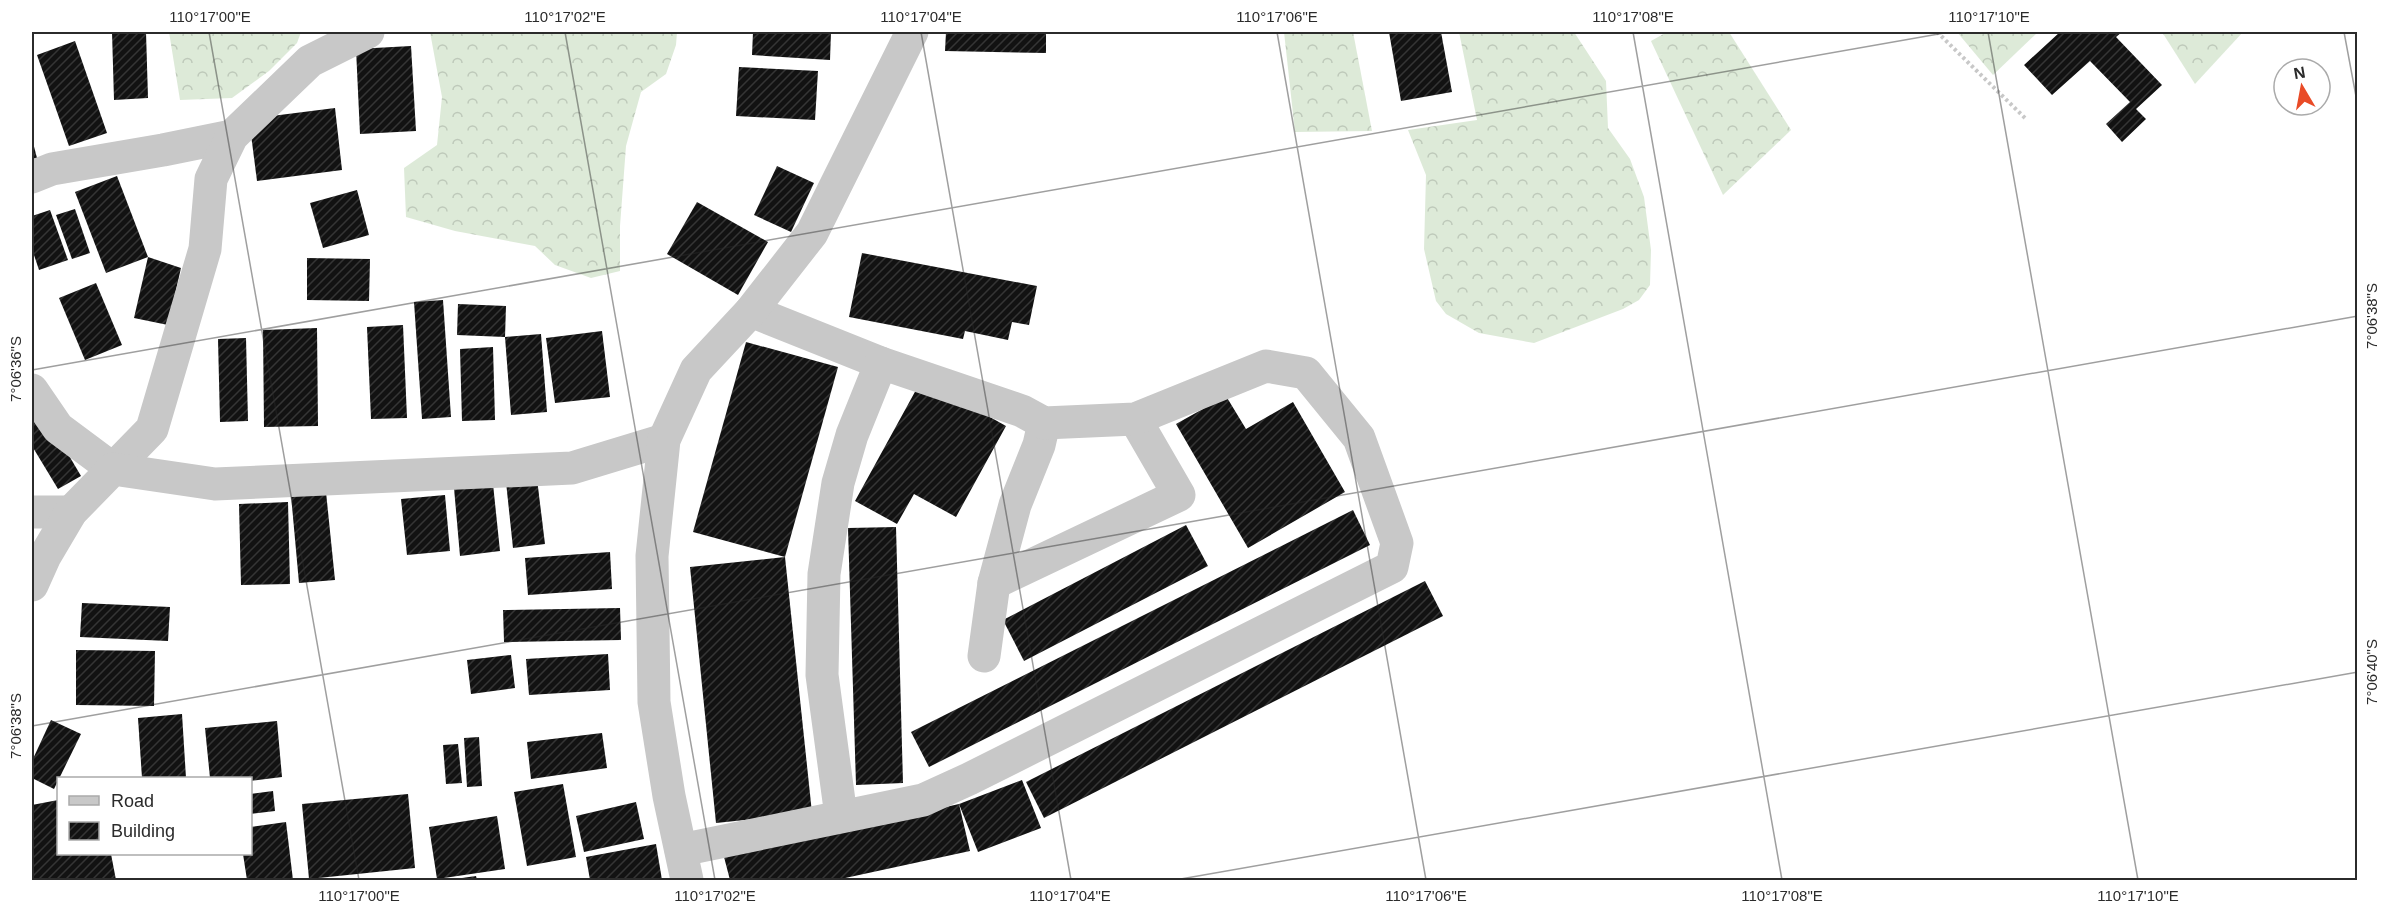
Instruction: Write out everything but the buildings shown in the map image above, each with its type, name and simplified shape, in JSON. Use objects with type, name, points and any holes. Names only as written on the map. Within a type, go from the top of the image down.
[{"type":"street","points":[[32,585],[45,556],[71,512],[152,429],[205,249],[211,179],[232,136],[310,61],[368,32]]},
{"type":"street","points":[[751,311],[881,363],[1022,411],[1044,423],[1135,419],[1266,366],[1306,373],[1359,438],[1397,543],[1392,567],[923,800],[841,816],[684,865],[669,796],[654,702],[652,556],[664,440],[696,370],[751,311],[812,233],[912,32]]},
{"type":"street","points":[[32,177],[52,169],[232,136]]},
{"type":"street","points":[[841,816],[822,675],[824,574],[838,483],[852,435],[881,363]]},
{"type":"street","points":[[32,390],[58,428],[113,469],[215,484],[572,468],[664,440]]},
{"type":"street","points":[[994,583],[1179,495],[1135,419]]},
{"type":"street","points":[[984,656],[994,583],[1015,505],[1039,445],[1044,423]]},
{"type":"street","points":[[32,512],[71,512]]},
{"type":"path","points":[[1937,32],[2025,118]]},
{"type":"green space","points":[[169,32],[301,32],[297,43],[269,71],[232,98],[180,100]]},
{"type":"green space","points":[[430,32],[677,32],[676,45],[666,74],[641,92],[626,146],[620,226],[620,271],[591,278],[555,265],[535,246],[455,231],[406,217],[404,168],[437,145],[442,97]]},
{"type":"green space","points":[[1284,32],[1353,32],[1372,131],[1295,132]]},
{"type":"green space","points":[[1459,32],[1574,32],[1606,81],[1608,128],[1630,159],[1644,197],[1651,250],[1650,285],[1639,300],[1623,309],[1534,343],[1479,333],[1446,314],[1436,301],[1424,249],[1426,175],[1408,130],[1477,120]]},
{"type":"green space","points":[[1667,32],[1729,32],[1791,130],[1723,195],[1651,41]]},
{"type":"green space","points":[[1957,32],[2038,32],[1993,75]]},
{"type":"green space","points":[[2162,32],[2243,32],[2195,84]]}]
